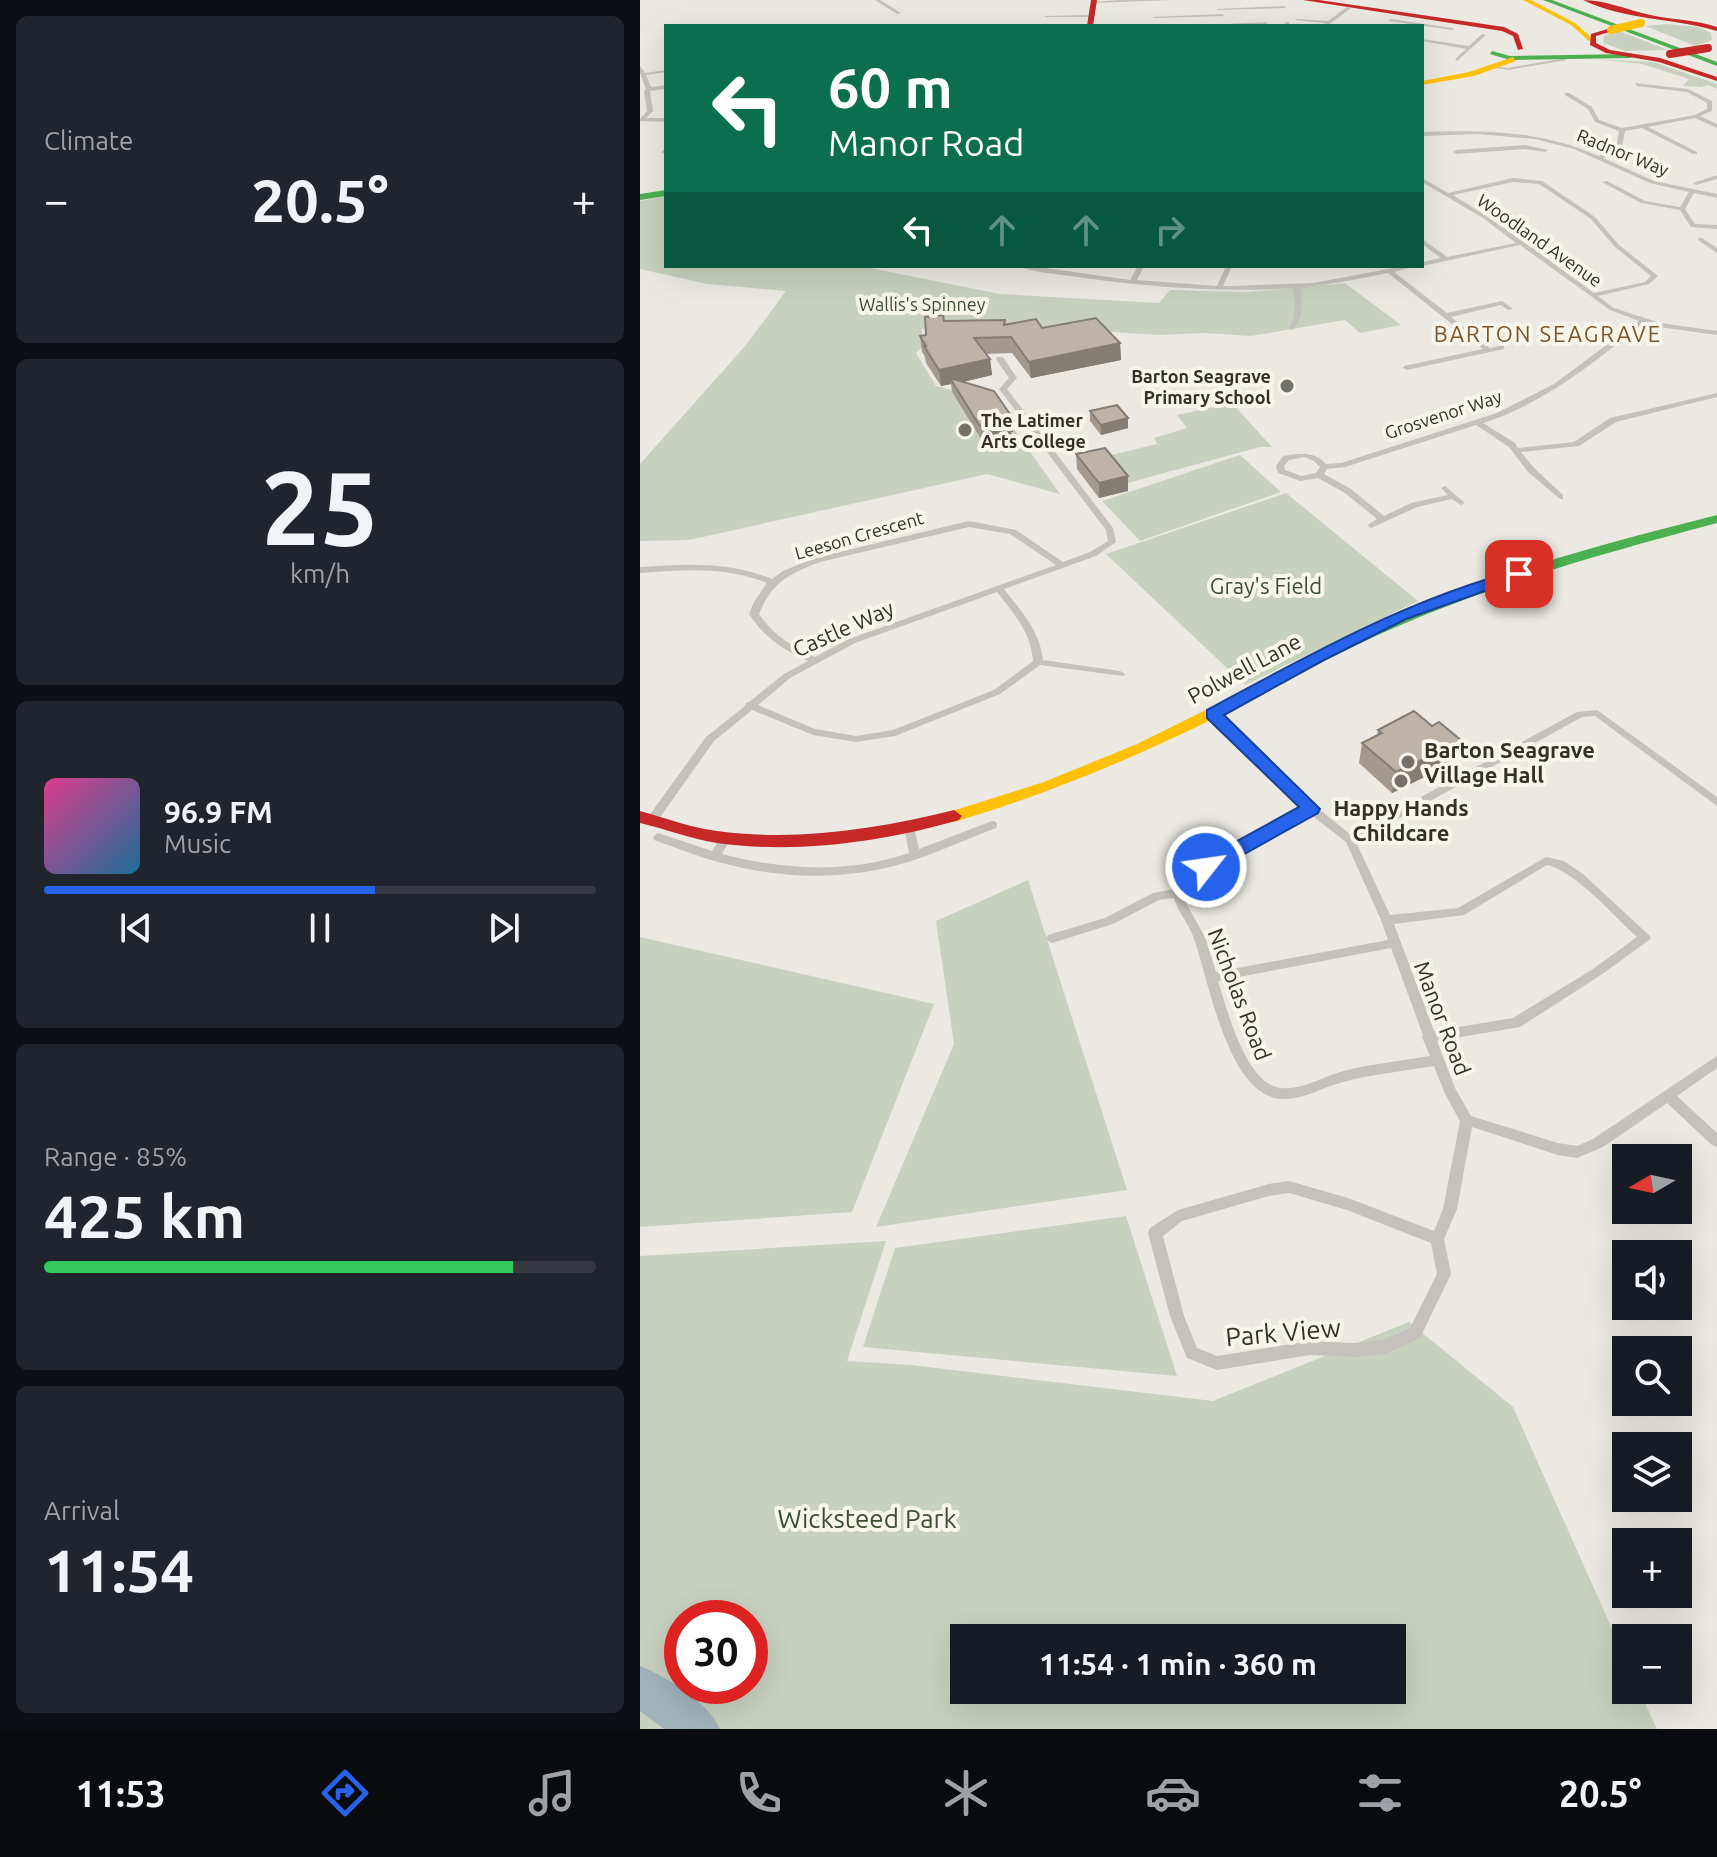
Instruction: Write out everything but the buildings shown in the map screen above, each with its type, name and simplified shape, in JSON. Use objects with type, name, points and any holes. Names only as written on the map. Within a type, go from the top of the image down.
[{"type":"main road","points":[[1308,0],[1491,26],[1513,33],[1511,55]]},
{"type":"main road","points":[[1526,0],[1573,24],[1601,50],[1717,79]]},
{"type":"main road","points":[[1546,0],[1715,54]]},
{"type":"main road","points":[[1558,0],[1715,54]]},
{"type":"main road","points":[[1586,0],[1668,20],[1717,21]]},
{"type":"main road","points":[[1424,81],[1471,74],[1511,55],[1573,52],[1588,48],[1593,35],[1668,20]]},
{"type":"main road","points":[[1688,22],[1717,29]]},
{"type":"main road","points":[[1511,55],[1637,57],[1715,54]]},
{"type":"main road","points":[[640,197],[664,193]]},
{"type":"main road","name":"Polwell Lane","points":[[650,825],[726,838],[797,838],[909,827],[1024,798],[1083,775],[1213,714],[1318,656],[1401,616],[1519,574],[1717,519]]},
{"type":"street","points":[[880,0],[899,13]]},
{"type":"street","points":[[1046,17],[1171,0]]},
{"type":"street","points":[[1214,0],[1227,24]]},
{"type":"street","points":[[1283,0],[1287,23]]},
{"type":"street","points":[[1149,1],[1158,24]]},
{"type":"street","points":[[1218,9],[1284,7]]},
{"type":"street","points":[[1297,20],[1325,24],[1349,8]]},
{"type":"street","points":[[1155,17],[1222,15]]},
{"type":"street","points":[[1391,20],[1417,24]]},
{"type":"street","points":[[1253,24],[1266,23]]},
{"type":"street","points":[[1424,25],[1452,29]]},
{"type":"street","points":[[1424,38],[1437,27]]},
{"type":"street","points":[[1457,60],[1484,35]]},
{"type":"street","points":[[1424,40],[1470,48]]},
{"type":"street","points":[[1549,62],[1511,55],[1508,69],[1549,62],[1565,59]]},
{"type":"street","points":[[640,67],[645,74],[650,111],[641,120]]},
{"type":"street","points":[[645,74],[664,71]]},
{"type":"street","points":[[1559,99],[1569,96],[1590,108],[1597,121],[1622,130],[1696,116],[1710,110],[1710,102],[1706,98],[1688,91],[1637,84]]},
{"type":"street","points":[[1696,116],[1717,126]]},
{"type":"street","points":[[641,120],[664,120]]},
{"type":"street","points":[[1426,125],[1435,133]]},
{"type":"street","points":[[1643,125],[1693,150]]},
{"type":"street","points":[[1518,135],[1522,127]]},
{"type":"street","points":[[1598,158],[1619,150],[1622,130]]},
{"type":"street","points":[[1477,132],[1482,149]]},
{"type":"street","name":"Radnor Way","points":[[1424,134],[1477,132],[1561,143],[1652,182],[1717,196]]},
{"type":"street","points":[[1455,152],[1542,147]]},
{"type":"street","points":[[1713,185],[1700,182],[1717,177]]},
{"type":"street","points":[[1447,195],[1513,180],[1540,182],[1593,218],[1610,239],[1655,276],[1647,283],[1593,295]]},
{"type":"street","name":"Woodland Avenue","points":[[1424,181],[1523,243],[1612,309],[1678,330],[1717,333]]},
{"type":"street","points":[[1621,183],[1608,183],[1643,202],[1682,209],[1697,232],[1717,251]]},
{"type":"street","points":[[1682,209],[1692,191]]},
{"type":"street","points":[[1697,232],[1717,227]]},
{"type":"street","points":[[1424,242],[1446,259]]},
{"type":"street","points":[[1424,264],[1523,243]]},
{"type":"street","points":[[1035,268],[1219,288],[1296,287],[1403,268]]},
{"type":"street","points":[[1133,281],[1140,268]]},
{"type":"street","points":[[1219,288],[1228,268]]},
{"type":"street","points":[[1353,268],[1362,276]]},
{"type":"street","points":[[1389,271],[1489,350]]},
{"type":"street","points":[[1292,328],[1298,319],[1296,287]]},
{"type":"street","points":[[1494,298],[1510,309]]},
{"type":"street","points":[[1445,316],[1502,303]]},
{"type":"street","name":"Grosvenor Way","points":[[1383,519],[1321,471],[1478,423],[1557,386],[1643,321]]},
{"type":"street","points":[[1413,365],[1501,347]]},
{"type":"street","name":"Castle Way","points":[[650,825],[710,739],[749,705],[814,660],[852,641],[999,589],[1103,549],[1112,542],[1110,530],[1003,389],[1013,378],[1000,359]]},
{"type":"street","points":[[1518,450],[1576,444],[1613,420],[1717,395]]},
{"type":"street","points":[[1478,423],[1518,450],[1531,470],[1560,497]]},
{"type":"street","points":[[1550,488],[1564,484]]},
{"type":"street","points":[[1445,488],[1461,503]]},
{"type":"street","points":[[1371,525],[1414,505],[1453,496]]},
{"type":"street","name":"Leeson Crescent","points":[[814,660],[778,641],[764,630],[754,614],[766,586],[817,560],[969,524],[1013,532],[1062,565]]},
{"type":"street","points":[[640,570],[720,567],[744,570],[772,582]]},
{"type":"street","points":[[999,589],[1030,627],[1038,646],[1038,662]]},
{"type":"street","points":[[749,705],[813,732],[856,739],[895,733],[997,692],[1038,662],[1120,674]]},
{"type":"street","points":[[1350,840],[1580,714],[1597,713],[1717,802]]},
{"type":"street","name":"Manor Road","points":[[1213,714],[1311,809],[1350,840],[1387,920],[1449,1090],[1467,1120]]},
{"type":"street","points":[[1052,938],[1109,921],[1157,896],[1178,893],[1191,876],[1311,809]]},
{"type":"street","points":[[650,825],[714,857],[743,866],[837,873],[915,855],[992,825]]},
{"type":"street","points":[[909,827],[915,855]]},
{"type":"street","points":[[714,857],[726,838]]},
{"type":"street","points":[[1387,920],[1460,912],[1546,861],[1560,864],[1579,877],[1645,937],[1597,972],[1516,1023],[1428,1037]]},
{"type":"street","name":"Nicholas Road","points":[[1178,893],[1180,905],[1198,934],[1231,1035],[1255,1084],[1275,1093],[1301,1091],[1343,1076],[1437,1060]]},
{"type":"street","points":[[1211,978],[1394,943]]},
{"type":"street","points":[[1467,1120],[1545,1146],[1577,1152],[1598,1143],[1717,1061]]},
{"type":"street","points":[[1667,1095],[1717,1141]]},
{"type":"street","name":"Park View","points":[[1437,1239],[1337,1200],[1289,1187],[1178,1216],[1155,1233],[1177,1316],[1192,1353],[1217,1363],[1310,1348],[1354,1350],[1385,1347],[1415,1333],[1444,1274],[1437,1239],[1450,1209],[1467,1120]]},
{"type":"green space","points":[[1645,26],[1698,27],[1711,33],[1712,40],[1695,46]]},
{"type":"green space","points":[[1619,31],[1668,50],[1625,51],[1603,43],[1604,36]]},
{"type":"green space","points":[[1593,59],[1653,62],[1717,84],[1717,89],[1708,85],[1683,86],[1689,79],[1642,64]]},
{"type":"green space","name":"Wallis's Spinney","points":[[664,196],[664,268],[870,268],[1000,294],[1159,303],[1170,290],[1248,292],[1345,283],[1401,325],[1360,333],[1345,320],[1251,336],[1204,333],[1160,335],[966,323],[922,329],[922,347],[916,353],[936,386],[994,401],[1060,494],[987,474],[689,540],[640,541],[640,464],[746,345],[786,291],[707,284],[640,269],[640,201]]},
{"type":"green space","points":[[1232,403],[1272,447],[1260,447],[1124,484],[1103,457],[1157,444],[1154,438],[1187,428],[1177,415]]},
{"type":"green space","points":[[1240,455],[1281,492],[1140,541],[1102,501]]},
{"type":"green space","name":"Gray's Field","points":[[1286,493],[1418,601],[1245,685],[1106,554]]},
{"type":"green space","points":[[1028,880],[1127,1190],[876,1227],[954,1044],[936,921]]},
{"type":"green space","points":[[640,937],[934,1004],[852,1212],[640,1227]]},
{"type":"green space","points":[[1126,1216],[1177,1376],[863,1347],[895,1248]]},
{"type":"green space","name":"Wicksteed Park","points":[[886,1241],[847,1361],[911,1365],[1213,1401],[1409,1322],[1513,1407],[1612,1629],[1612,1704],[1645,1704],[1657,1729],[640,1729],[640,1256]]},
{"type":"waterway","points":[[640,1686],[699,1729]]},
{"type":"traffic: fast","points":[[1546,0],[1717,64]]},
{"type":"traffic: fast","points":[[1492,53],[1510,58],[1630,56]]},
{"type":"traffic: fast","points":[[640,197],[664,193]]},
{"type":"traffic: fast","points":[[1321,657],[1368,633],[1465,593],[1565,561],[1717,519]]},
{"type":"traffic: slow","points":[[1526,0],[1573,24],[1591,40]]},
{"type":"traffic: slow","points":[[1611,30],[1641,23]]},
{"type":"traffic: slow","points":[[1424,83],[1471,74],[1513,59]]},
{"type":"traffic: slow","points":[[954,816],[1050,786],[1142,748],[1321,657]]},
{"type":"traffic: jam","points":[[1090,24],[1094,0]]},
{"type":"traffic: jam","points":[[1306,0],[1504,29],[1516,35],[1520,49]]},
{"type":"traffic: jam","points":[[1586,0],[1649,17],[1699,23],[1717,29]]},
{"type":"traffic: jam","points":[[1611,30],[1593,35],[1592,44],[1608,52],[1660,60],[1717,79]]},
{"type":"traffic: jam","points":[[1670,54],[1708,48]]},
{"type":"traffic: jam","points":[[640,817],[717,837],[775,841],[867,834],[954,816]]},
{"type":"place","name":"Barton Seagrave Primary School","points":[[1287,386]]},
{"type":"place","name":"The Latimer Arts College","points":[[965,430]]},
{"type":"place","name":"Barton Seagrave Village Hall","points":[[1408,762]]},
{"type":"place","name":"Happy Hands Childcare","points":[[1401,781]]},
{"type":"district","name":"BARTON SEAGRAVE","points":[[1548,333]]},
{"type":"route","points":[[1206,867],[1311,809],[1213,714],[1318,656],[1401,616],[1519,574]]}]
